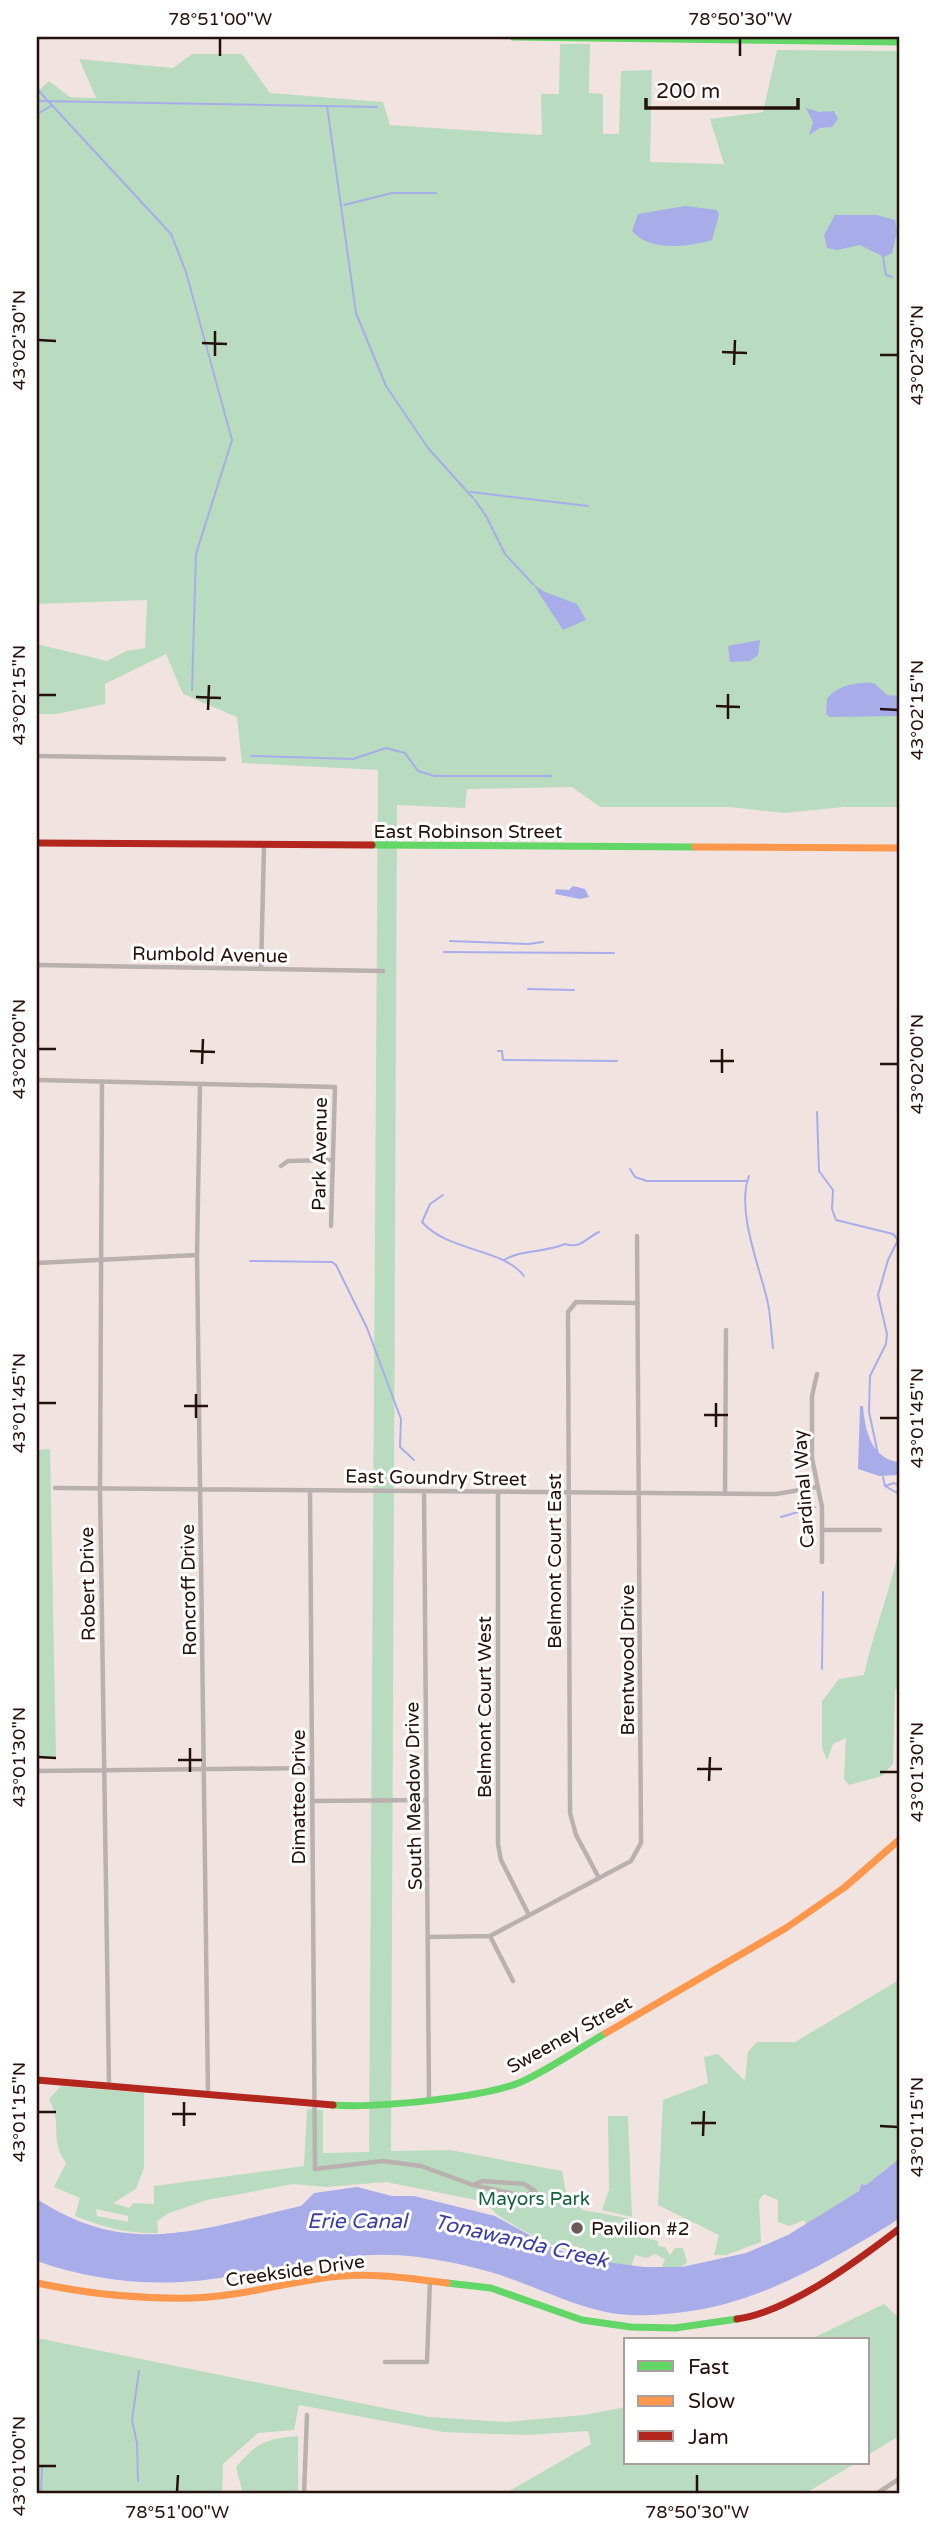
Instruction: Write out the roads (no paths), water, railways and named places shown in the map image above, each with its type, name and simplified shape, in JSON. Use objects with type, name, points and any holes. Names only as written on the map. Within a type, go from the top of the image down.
[{"type":"street","points":[[513,37],[899,42]]},
{"type":"street","points":[[37,756],[225,759]]},
{"type":"street","name":"East Robinson Street","points":[[37,843],[264,847],[899,848]]},
{"type":"street","points":[[261,969],[264,847]]},
{"type":"street","name":"Rumbold Avenue","points":[[37,965],[383,971]]},
{"type":"street","name":"Park Avenue","points":[[37,1080],[335,1087],[331,1226]]},
{"type":"street","name":"Robert Drive","points":[[102,1082],[100,1489],[109,2087]]},
{"type":"street","name":"Roncroff Drive","points":[[200,1084],[197,1255],[208,2095]]},
{"type":"street","points":[[281,1166],[288,1161],[332,1160]]},
{"type":"street","name":"Brentwood Drive","points":[[429,1937],[490,1936],[631,1861],[641,1843],[641,1492],[637,1236]]},
{"type":"street","points":[[37,1263],[197,1255]]},
{"type":"street","name":"Belmont Court East","points":[[599,1878],[576,1835],[570,1813],[568,1312],[576,1302],[638,1303]]},
{"type":"street","points":[[725,1493],[726,1331]]},
{"type":"street","name":"Cardinal Way","points":[[817,1374],[812,1396],[813,1469],[823,1530],[822,1562]]},
{"type":"street","name":"East Goundry Street","points":[[55,1488],[784,1494],[817,1487]]},
{"type":"street","name":"Dimatteo Drive","points":[[310,1490],[314,2169],[383,2161],[421,2166],[473,2185]]},
{"type":"street","name":"South Meadow Drive","points":[[424,1491],[429,2100]]},
{"type":"street","name":"Belmont Court West","points":[[498,1492],[498,1844],[501,1860],[529,1915]]},
{"type":"street","points":[[823,1530],[880,1530]]},
{"type":"street","points":[[37,1772],[312,1768]]},
{"type":"street","points":[[312,1801],[426,1800]]},
{"type":"street","name":"Sweeney Street","points":[[37,2080],[357,2107],[486,2092],[521,2081],[786,1928],[845,1887],[899,1840]]},
{"type":"street","points":[[490,1936],[513,1982]]},
{"type":"street","points":[[482,2181],[524,2184],[535,2191],[524,2196],[473,2185],[482,2181]]},
{"type":"street","name":"Creekside Drive","points":[[39,2284],[83,2293],[192,2298],[358,2274],[491,2288],[582,2320],[675,2329],[747,2318],[793,2298],[856,2263],[899,2229]]},
{"type":"street","points":[[385,2362],[427,2362],[430,2280]]},
{"type":"street","points":[[304,2494],[306,2415]]},
{"type":"street","points":[[876,2494],[899,2479]]},
{"type":"water","points":[[806,108],[819,112],[834,111],[838,119],[832,127],[820,128],[809,135],[813,122]]},
{"type":"water","points":[[685,206],[717,210],[719,215],[712,240],[681,246],[659,245],[639,238],[632,231],[638,214]]},
{"type":"water","points":[[835,215],[877,215],[895,220],[897,232],[892,253],[884,257],[860,245],[837,250],[827,248],[824,235]]},
{"type":"water","points":[[533,584],[545,592],[577,604],[586,620],[563,630]]},
{"type":"water","points":[[760,640],[758,655],[750,661],[730,662],[728,646]]},
{"type":"water","points":[[874,683],[887,695],[899,696],[899,716],[830,717],[826,714],[827,699],[836,690],[855,684]]},
{"type":"water","points":[[573,886],[585,889],[589,897],[580,899],[555,894],[556,889],[569,890]]},
{"type":"water","points":[[860,1406],[863,1406],[871,1442],[889,1460],[899,1462],[899,1475],[879,1476],[858,1469]]},
{"type":"water","name":"Erie Canal","points":[[899,2159],[899,2218],[891,2224],[792,2279],[740,2300],[684,2312],[644,2315],[613,2313],[577,2304],[481,2269],[418,2257],[387,2255],[328,2259],[212,2279],[164,2283],[108,2279],[37,2261],[37,2199],[71,2218],[104,2229],[135,2234],[167,2234],[198,2230],[301,2206],[314,2193],[357,2187],[392,2196],[414,2196],[495,2216],[555,2249],[591,2260],[644,2267],[682,2267],[746,2253],[788,2235],[859,2191],[861,2184],[866,2185]]},
{"type":"waterway","points":[[37,89],[171,234],[186,272],[232,440],[196,554],[192,690]]},
{"type":"waterway","points":[[37,101],[377,107]]},
{"type":"waterway","points":[[37,114],[51,106]]},
{"type":"waterway","points":[[327,106],[356,313],[386,386],[428,448],[473,498]]},
{"type":"waterway","points":[[344,205],[392,193],[436,193]]},
{"type":"waterway","points":[[883,257],[886,275],[892,277]]},
{"type":"waterway","points":[[471,492],[588,506]]},
{"type":"waterway","points":[[475,500],[505,554],[533,584]]},
{"type":"waterway","points":[[251,756],[353,759],[386,748],[405,753],[418,771],[434,776],[551,776]]},
{"type":"waterway","points":[[450,941],[528,944],[543,942]]},
{"type":"waterway","points":[[444,952],[614,953]]},
{"type":"waterway","points":[[528,989],[574,990]]},
{"type":"waterway","points":[[498,1051],[502,1051],[503,1060],[617,1061]]},
{"type":"waterway","points":[[817,1112],[819,1171],[833,1190],[832,1209],[836,1220],[893,1234],[898,1240]]},
{"type":"waterway","points":[[630,1169],[635,1177],[647,1181],[746,1181]]},
{"type":"waterway","points":[[749,1176],[745,1204],[747,1221],[768,1305],[773,1348]]},
{"type":"waterway","points":[[443,1195],[430,1204],[422,1222],[446,1239],[503,1260],[524,1276]]},
{"type":"waterway","points":[[504,1260],[565,1244],[579,1244],[599,1232]]},
{"type":"waterway","points":[[878,1454],[869,1412],[870,1376],[886,1344],[887,1334],[878,1295],[888,1260],[898,1240]]},
{"type":"waterway","points":[[250,1261],[332,1262],[336,1265],[367,1328],[401,1419],[400,1447],[414,1460]]},
{"type":"waterway","points":[[883,1477],[885,1486]]},
{"type":"waterway","points":[[899,1486],[894,1483],[885,1486],[899,1494]]},
{"type":"waterway","points":[[781,1517],[815,1507]]},
{"type":"waterway","points":[[822,1669],[823,1592]]},
{"type":"waterway","points":[[138,2481],[137,2443],[132,2420],[139,2371]]},
{"type":"waterway","points":[[37,2464],[42,2467],[41,2494]]},
{"type":"place","name":"Pavilion #2","points":[[577,2228]]},
{"type":"park label","name":"Mayors Park","points":[[534,2198]]},
{"type":"water label","name":"Tonawanda Creek","points":[[521,2241]]}]
